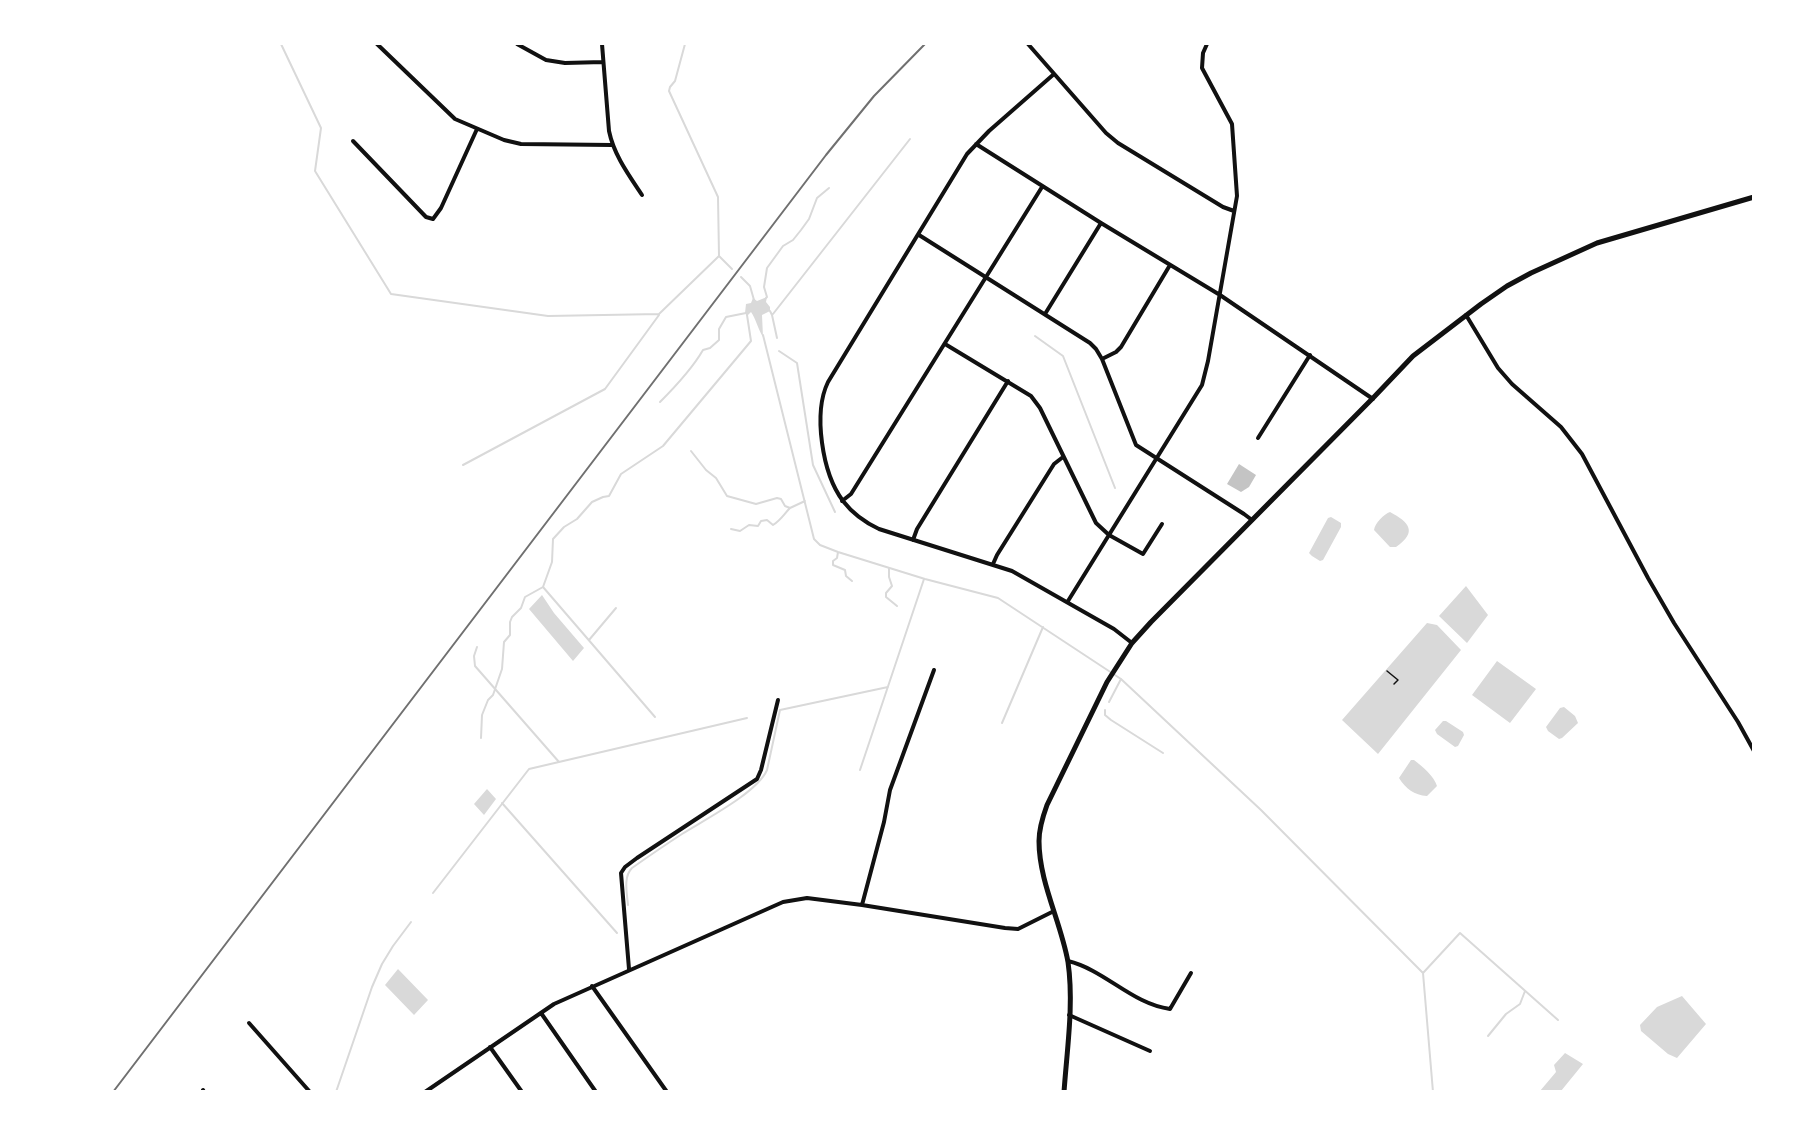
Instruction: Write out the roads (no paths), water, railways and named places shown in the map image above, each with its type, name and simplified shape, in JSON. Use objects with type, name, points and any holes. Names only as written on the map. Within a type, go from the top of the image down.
[{"type":"street","points":[[377,44],[448,114],[477,129],[521,144],[612,145]]},
{"type":"street","points":[[517,44],[546,60],[565,63],[603,62]]},
{"type":"street","points":[[602,44],[612,145],[642,195]]},
{"type":"street","points":[[1028,44],[1106,133],[1118,143],[1223,207],[1234,211]]},
{"type":"street","points":[[1068,602],[1202,385],[1208,361],[1237,196],[1232,124],[1202,68],[1203,53],[1207,44]]},
{"type":"street","points":[[1054,74],[967,154],[824,388],[819,423],[829,473],[842,501],[864,522],[879,529],[1012,571],[1114,629],[1132,643]]},
{"type":"street","points":[[353,141],[426,217],[433,219],[441,208],[477,129]]},
{"type":"street","points":[[976,144],[1042,187],[1220,295],[1373,399]]},
{"type":"street","points":[[842,501],[851,494],[1042,187]]},
{"type":"street","points":[[1064,1092],[1070,986],[1068,961],[1040,861],[1039,839],[1047,805],[1107,682],[1132,643],[1150,622],[1413,356],[1466,315],[1507,286],[1597,243],[1754,197]]},
{"type":"street","points":[[1045,314],[1101,223]]},
{"type":"street","points":[[919,235],[1090,343],[1102,358],[1136,445],[1252,520]]},
{"type":"street","points":[[1102,358],[1116,352],[1121,347],[1170,265]]},
{"type":"street","points":[[1466,315],[1498,368],[1512,384],[1561,427],[1582,454],[1664,605],[1754,751]]},
{"type":"street","points":[[945,344],[1031,396],[1040,408],[1096,523],[1109,535],[1143,554],[1162,524]]},
{"type":"street","points":[[1258,438],[1310,355]]},
{"type":"street","points":[[913,540],[917,529],[1008,381]]},
{"type":"street","points":[[993,564],[1054,464],[1064,457]]},
{"type":"street","points":[[862,905],[890,790],[933,670]]},
{"type":"street","points":[[629,969],[621,873],[625,867],[757,778],[778,700]]},
{"type":"street","points":[[425,1092],[554,1004],[794,898],[862,905],[1005,928],[1018,928],[1054,911]]},
{"type":"street","points":[[1068,961],[1082,966],[1149,1004],[1170,1009],[1191,973]]},
{"type":"street","points":[[592,986],[668,1092]]},
{"type":"street","points":[[541,1013],[596,1092]]},
{"type":"street","points":[[1069,1015],[1150,1051]]},
{"type":"street","points":[[249,1023],[310,1092]]},
{"type":"street","points":[[490,1047],[522,1092]]},
{"type":"waterway","points":[[281,44],[321,128],[315,171],[391,294],[548,316],[659,314],[719,256]]},
{"type":"waterway","points":[[685,44],[675,81],[669,91],[718,197],[719,256],[732,269]]},
{"type":"waterway","points":[[773,314],[910,139]]},
{"type":"waterway","points":[[766,298],[764,287],[767,268],[783,246],[793,240],[801,230],[809,219],[817,198],[829,188]]},
{"type":"waterway","points":[[741,277],[750,286],[754,300]]},
{"type":"waterway","points":[[770,311],[777,338]]},
{"type":"waterway","points":[[660,402],[694,364],[703,350],[710,348],[719,340],[719,329],[726,317],[746,313]]},
{"type":"waterway","points":[[463,465],[605,389],[659,315]]},
{"type":"waterway","points":[[481,738],[482,715],[488,700],[493,695],[502,669],[504,642],[510,635],[510,622],[521,608],[525,597],[543,587],[552,562],[553,539],[564,527],[577,519],[592,502],[609,496],[621,474],[663,446],[751,341],[747,315]]},
{"type":"waterway","points":[[763,335],[814,539],[820,545],[838,552],[925,579],[998,598],[1121,679],[1261,810],[1423,973],[1433,1092]]},
{"type":"waterway","points":[[1035,336],[1063,356],[1115,488]]},
{"type":"waterway","points":[[779,351],[797,363],[813,465],[835,512]]},
{"type":"waterway","points":[[691,451],[706,470],[716,478],[727,496],[756,504],[777,498],[790,508],[805,501]]},
{"type":"waterway","points":[[731,529],[740,531],[749,525],[758,526],[761,521],[767,520],[773,525],[790,508]]},
{"type":"waterway","points":[[838,552],[833,565],[845,570],[846,576],[852,581]]},
{"type":"waterway","points":[[889,569],[892,586],[886,593],[886,597],[897,606]]},
{"type":"waterway","points":[[860,770],[924,579]]},
{"type":"waterway","points":[[543,587],[655,717]]},
{"type":"waterway","points":[[589,640],[616,608]]},
{"type":"waterway","points":[[1002,723],[1043,627]]},
{"type":"waterway","points":[[477,647],[474,656],[475,666],[559,762]]},
{"type":"waterway","points":[[1109,702],[1121,679]]},
{"type":"waterway","points":[[628,905],[627,876],[632,868],[742,797],[761,779],[767,770],[780,710],[888,687]]},
{"type":"waterway","points":[[1105,710],[1105,715],[1111,720],[1163,753]]},
{"type":"waterway","points":[[433,893],[529,769],[747,718]]},
{"type":"waterway","points":[[502,803],[617,933]]},
{"type":"waterway","points":[[336,1092],[382,964],[411,922]]},
{"type":"waterway","points":[[1423,973],[1460,933],[1558,1020]]},
{"type":"waterway","points":[[1488,1036],[1506,1014],[1520,1004],[1525,991]]},
{"type":"railway","points":[[113,1092],[826,155],[874,96],[925,44]]}]
